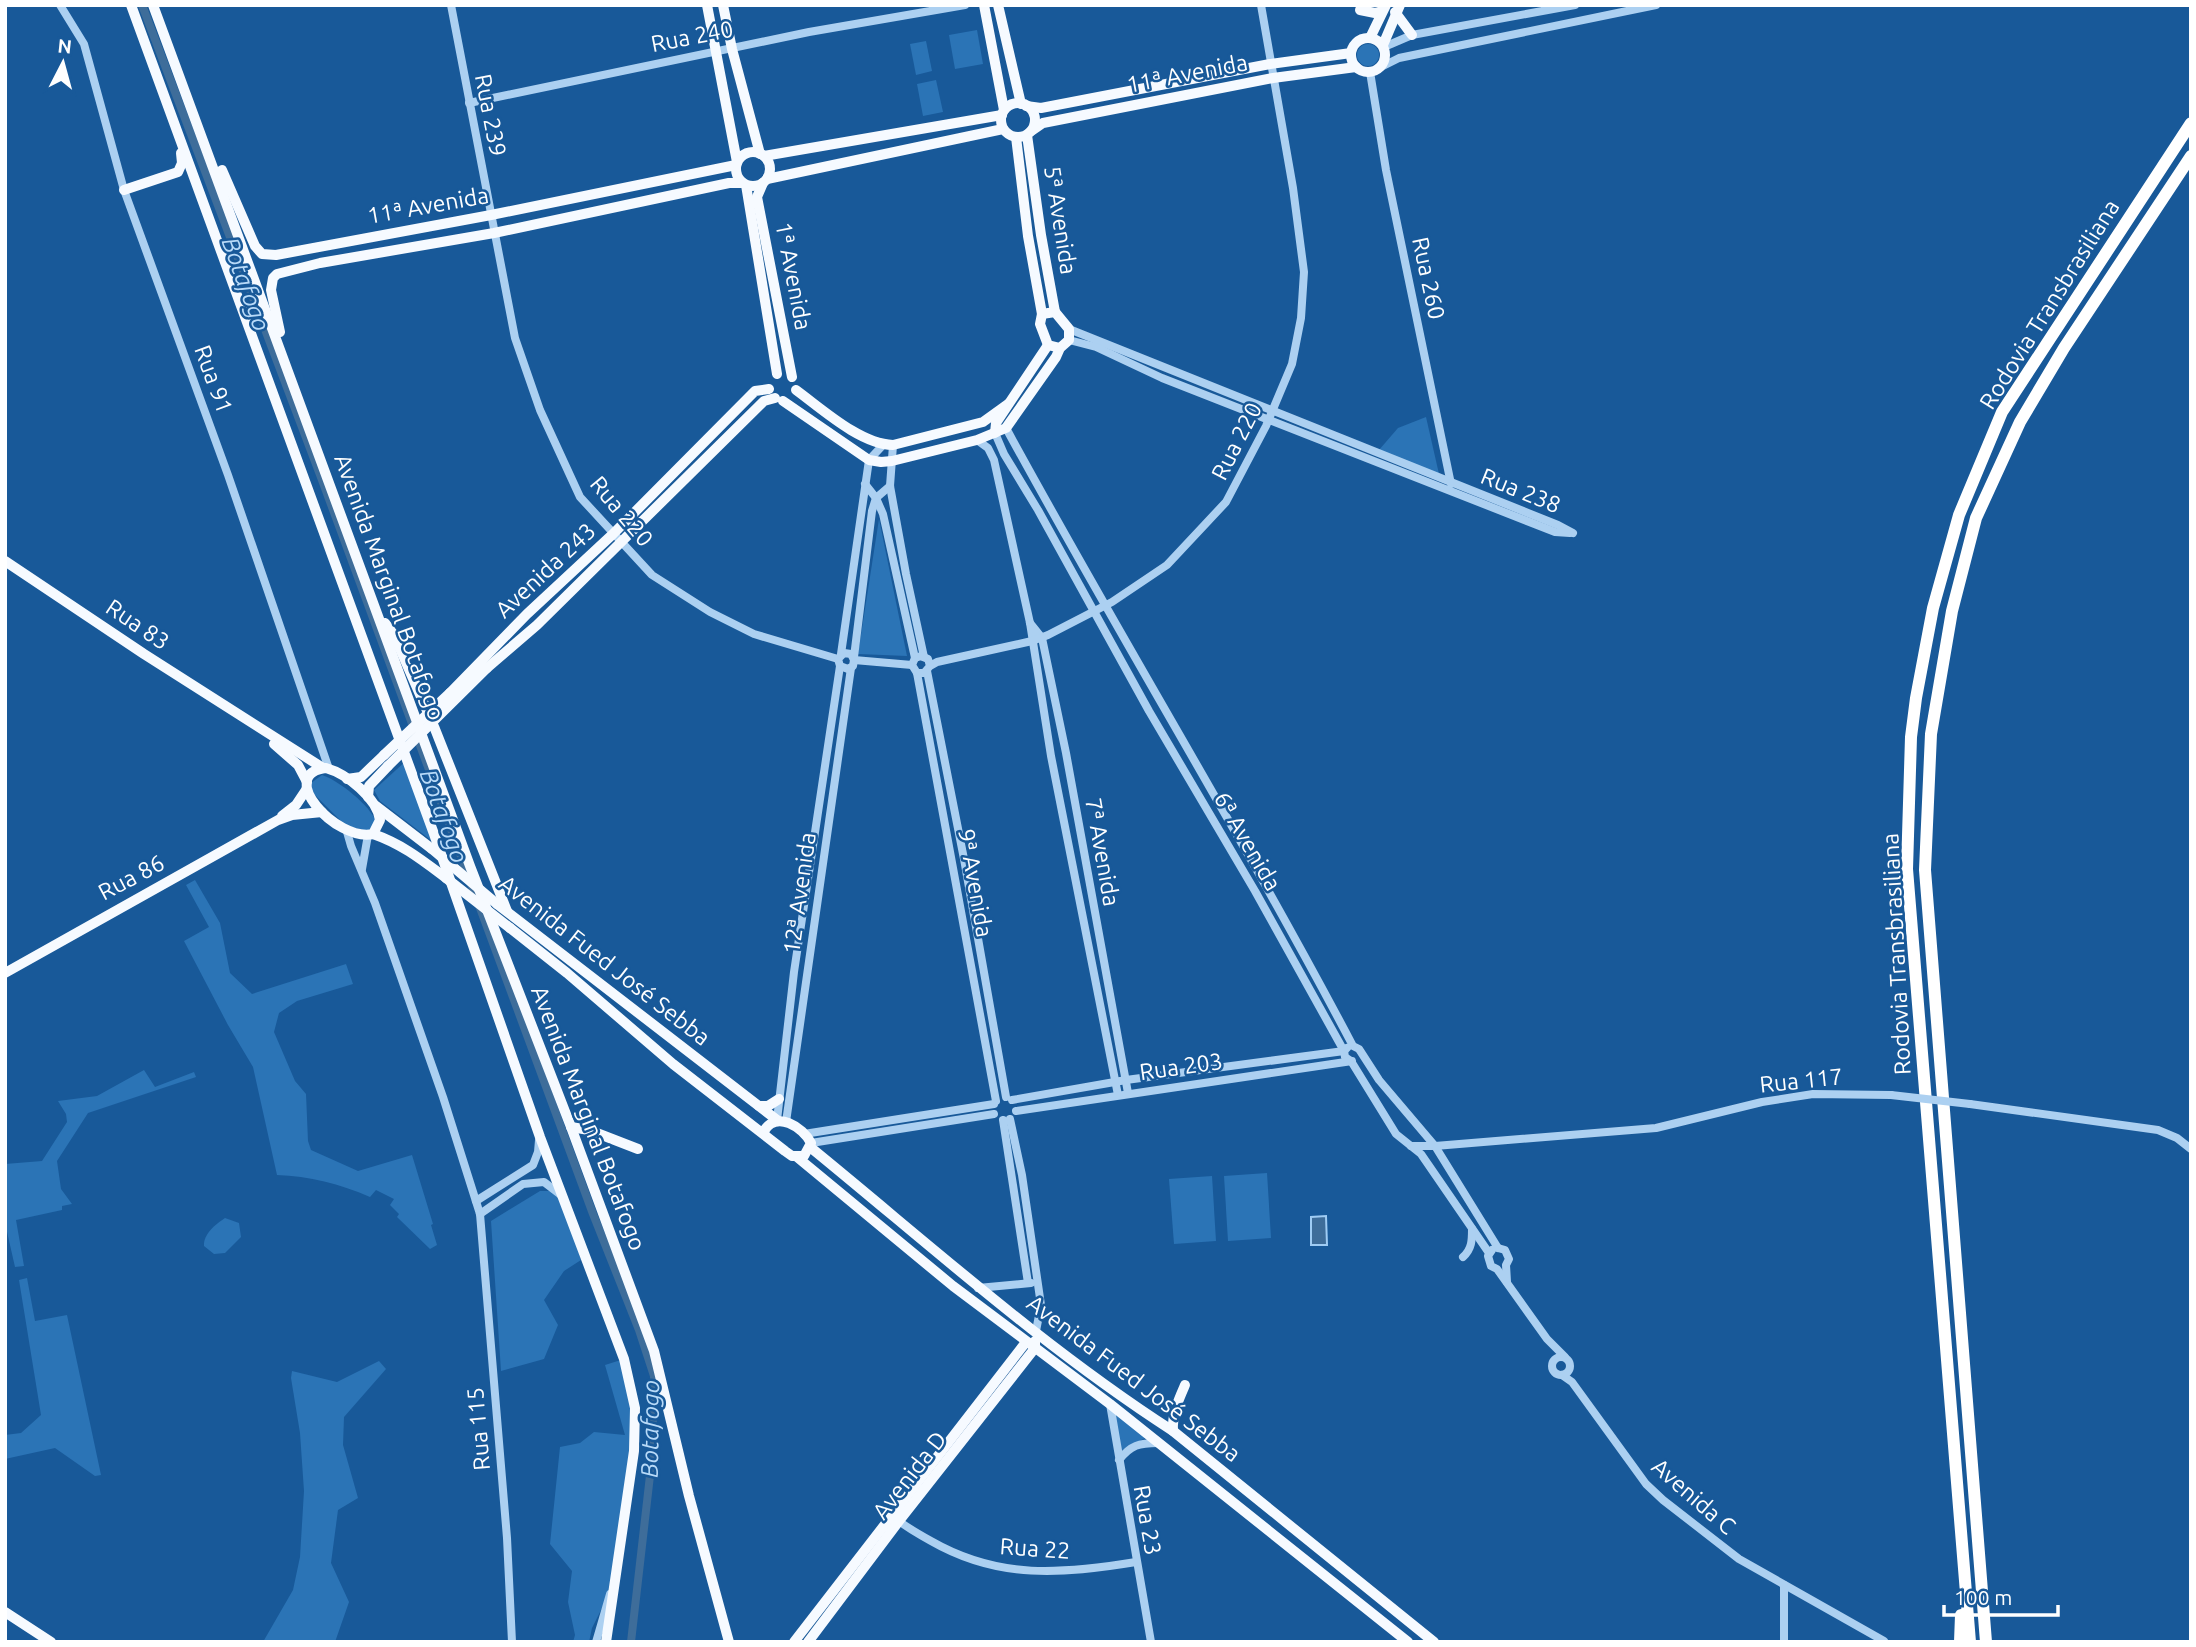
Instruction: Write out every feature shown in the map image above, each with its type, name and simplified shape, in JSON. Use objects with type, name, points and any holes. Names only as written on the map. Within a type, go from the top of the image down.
[{"type":"highway","name":"Rodovia Transbrasiliana","points":[[1970,1642],[1907,869],[1911,737],[1916,698],[1933,608],[1959,515],[2002,412],[2191,122]]},
{"type":"highway","name":"Rodovia Transbrasiliana","points":[[1988,1642],[1983,1607],[1925,870],[1931,734],[1952,611],[1976,518],[2020,422],[2064,348],[2191,156]]},
{"type":"highway","points":[[1960,1642],[1962,1552]]},
{"type":"main road","name":"Avenida Marginal Botafogo","points":[[131,5],[434,834],[540,1137],[624,1359],[635,1408],[634,1451],[606,1642]]},
{"type":"main road","name":"Avenida Marginal Botafogo","points":[[153,5],[470,866],[654,1351],[689,1496],[732,1642]]},
{"type":"main road","points":[[707,5],[736,163],[736,176],[744,184],[755,187],[765,181],[1003,130],[1024,135],[1035,118],[1023,105],[998,5]]},
{"type":"main road","points":[[723,5],[732,49],[762,155],[770,166],[765,181]]},
{"type":"main road","points":[[984,5],[1003,112],[1003,130]]},
{"type":"main road","points":[[1391,8],[1412,35]]},
{"type":"main road","points":[[1360,10],[1375,13],[1391,8]]},
{"type":"main road","points":[[1391,8],[1383,46],[1385,57],[1381,67],[1370,72],[1356,66],[1351,53],[1357,42],[1370,38],[1391,8]]},
{"type":"main road","points":[[1370,38],[1383,46]]},
{"type":"main road","name":"11ª Avenida","points":[[1023,105],[1041,108],[1270,64],[1351,53]]},
{"type":"main road","name":"11ª Avenida","points":[[1024,135],[1043,123],[1273,78],[1356,66]]},
{"type":"main road","points":[[124,190],[170,175],[181,168],[180,150],[163,105],[162,90]]},
{"type":"main road","points":[[736,163],[745,154],[762,155],[1003,112],[1012,105],[1023,105]]},
{"type":"main road","name":"11ª Avenida","points":[[200,132],[212,147],[255,246],[262,254],[276,255],[491,215],[736,163]]},
{"type":"main road","name":"5ª Avenida","points":[[1024,135],[1055,312]]},
{"type":"main road","name":"5ª Avenida","points":[[1024,135],[1028,236],[1042,314],[1040,324],[1048,345]]},
{"type":"main road","name":"1ª Avenida","points":[[765,181],[757,197],[792,377]]},
{"type":"main road","name":"11ª Avenida","points":[[289,372],[271,290],[273,278],[277,274],[320,263],[494,233],[729,183],[744,184]]},
{"type":"main road","name":"1ª Avenida","points":[[744,184],[777,374]]},
{"type":"main road","points":[[1042,314],[1055,312],[1066,339]]},
{"type":"main road","points":[[1000,431],[996,423],[1048,345],[1066,339]]},
{"type":"main road","points":[[1008,404],[983,422],[888,445],[867,440],[796,390],[792,377],[777,374],[771,380],[775,396],[869,460],[881,462],[977,440],[1000,431],[1056,357],[1066,339]]},
{"type":"main road","points":[[775,396],[791,398],[796,390]]},
{"type":"main road","name":"Avenida 243","points":[[372,802],[369,786],[386,761],[527,614],[617,539],[764,401],[775,396]]},
{"type":"main road","name":"Avenida 243","points":[[347,779],[365,775],[386,761],[537,625],[617,539]]},
{"type":"main road","name":"Rua 83","points":[[5,561],[248,721],[347,779]]},
{"type":"main road","points":[[377,612],[394,635],[435,729],[506,911]]},
{"type":"main road","name":"Rua 83","points":[[248,721],[298,765],[322,812],[347,832]]},
{"type":"main road","name":"Rua 86","points":[[278,820],[296,805],[311,774],[326,768]]},
{"type":"main road","name":"Avenida Fued José Sebba","points":[[347,779],[497,904],[808,1142],[978,1288],[1130,1404],[1174,1431],[1434,1642]]},
{"type":"main road","points":[[371,834],[380,821],[372,802]]},
{"type":"main road","name":"Rua 86","points":[[5,973],[278,820],[292,815],[322,812]]},
{"type":"main road","name":"Avenida Fued José Sebba","points":[[347,832],[371,834],[396,842],[412,852],[513,930],[673,1064],[785,1152],[797,1157],[953,1286],[1110,1404],[1408,1642]]},
{"type":"main road","points":[[513,930],[541,946],[547,948],[551,945]]},
{"type":"main road","points":[[759,1106],[768,1106],[779,1099]]},
{"type":"main road","points":[[765,1135],[766,1127],[781,1121]]},
{"type":"main road","points":[[571,1127],[589,1130],[638,1149]]},
{"type":"main road","points":[[797,1157],[804,1156],[808,1142]]},
{"type":"main road","points":[[1031,1345],[1036,1331]]},
{"type":"main road","name":"Avenida D","points":[[808,1642],[1031,1345]]},
{"type":"main road","name":"Avenida D","points":[[794,1642],[1031,1345]]},
{"type":"main road","points":[[1174,1431],[1172,1420],[1185,1385]]},
{"type":"main road","points":[[1110,1404],[1116,1392]]},
{"type":"main road","points":[[1121,1414],[1130,1404]]},
{"type":"main road","points":[[5,1612],[51,1642]]},
{"type":"street","name":"Rua 91","points":[[60,5],[84,44],[124,190],[224,463],[326,768]]},
{"type":"street","name":"Rua 239","points":[[451,5],[494,233]]},
{"type":"street","name":"Rua 240","points":[[469,103],[868,21],[965,5]]},
{"type":"street","name":"Rua 220","points":[[853,662],[924,664],[1042,638],[1105,606],[1167,565],[1226,502],[1269,420],[1292,364],[1301,318],[1304,272],[1293,188],[1261,5]]},
{"type":"street","points":[[1383,46],[1412,35],[1575,5]]},
{"type":"street","points":[[1381,67],[1399,58],[1656,5]]},
{"type":"street","name":"Rua 260","points":[[1370,72],[1386,170],[1454,492]]},
{"type":"street","name":"Rua 220","points":[[494,233],[516,338],[540,410],[580,497],[652,575],[709,612],[754,634],[839,660]]},
{"type":"street","name":"Rua 238","points":[[1066,339],[1096,346],[1162,378],[1555,532],[1573,533],[1273,410],[1066,339]]},
{"type":"street","name":"6ª Avenida","points":[[1000,431],[1004,454],[1096,611],[1149,711],[1255,891],[1345,1057],[1351,1061],[1396,1134],[1421,1154],[1489,1253]]},
{"type":"street","name":"6ª Avenida","points":[[1000,431],[1209,783],[1353,1046],[1361,1052],[1379,1080],[1435,1146],[1498,1248]]},
{"type":"street","name":"7ª Avenida","points":[[977,440],[988,448],[994,460],[1030,623],[1051,756],[1118,1094]]},
{"type":"street","points":[[869,460],[888,445]]},
{"type":"street","name":"9ª Avenida","points":[[888,445],[892,460],[890,486],[906,574],[1009,1099]]},
{"type":"street","points":[[994,460],[1004,454]]},
{"type":"street","name":"12ª Avenida","points":[[781,1121],[779,1099],[794,972],[869,460]]},
{"type":"street","name":"9ª Avenida","points":[[865,484],[876,498],[883,514],[924,664],[995,1102]]},
{"type":"street","points":[[876,498],[890,486]]},
{"type":"street","name":"12ª Avenida","points":[[781,1121],[853,662],[867,543],[876,498]]},
{"type":"street","name":"7ª Avenida","points":[[1030,623],[1042,638],[1066,753],[1128,1093]]},
{"type":"street","points":[[848,653],[853,662],[845,669],[839,660],[848,653]]},
{"type":"street","name":"Rua 115","points":[[347,832],[443,1097],[480,1214],[507,1538],[512,1642]]},
{"type":"street","name":"Rua 115","points":[[362,869],[371,834]]},
{"type":"street","points":[[1344,1051],[1353,1046]]},
{"type":"street","name":"Rua 203","points":[[1009,1099],[1126,1080],[1344,1051]]},
{"type":"street","points":[[1351,1061],[1358,1061],[1362,1056]]},
{"type":"street","name":"Rua 203","points":[[1016,1111],[1351,1061]]},
{"type":"street","name":"Rua 117","points":[[1410,1146],[1656,1128],[1762,1102],[1813,1094],[1891,1095],[2158,1129],[2177,1138],[2191,1149]]},
{"type":"street","points":[[808,1142],[1009,1099],[1016,1111],[1007,1120]]},
{"type":"street","points":[[994,1114],[995,1102]]},
{"type":"street","points":[[808,1142],[994,1114],[1007,1120],[1022,1175],[1033,1283],[1041,1305],[1036,1331]]},
{"type":"street","points":[[476,1201],[533,1165],[540,1137]]},
{"type":"street","points":[[1421,1154],[1435,1146]]},
{"type":"street","points":[[480,1214],[523,1184],[544,1182],[563,1196]]},
{"type":"street","points":[[1463,1257],[1472,1241],[1472,1226]]},
{"type":"street","points":[[1507,1282],[1506,1265],[1509,1259],[1507,1252],[1498,1248],[1489,1253],[1488,1261],[1507,1282],[1547,1339],[1564,1357],[1571,1365],[1566,1373],[1553,1371],[1555,1360],[1564,1357]]},
{"type":"street","points":[[1497,1269],[1506,1265]]},
{"type":"street","points":[[978,1288],[1033,1283]]},
{"type":"street","points":[[1547,1339],[1555,1360]]},
{"type":"street","name":"Avenida C","points":[[1566,1373],[1646,1484],[1663,1500],[1739,1559],[1884,1641]]},
{"type":"street","name":"Rua 23","points":[[1110,1404],[1151,1642]]},
{"type":"street","points":[[1119,1460],[1138,1443],[1159,1443]]},
{"type":"street","name":"Rua 22","points":[[899,1521],[943,1548],[1004,1569],[1036,1572],[1087,1570],[1136,1562]]},
{"type":"street","name":"Avenida Marginal Botafogo","points":[[596,1642],[615,1582]]},
{"type":"street","points":[[1784,1585],[1784,1642]]},
{"type":"street","points":[[1786,1605],[1796,1596],[1804,1595]]},
{"type":"shaded area","points":[[977,30],[983,64],[955,69],[949,35]]},
{"type":"shaded area","points":[[926,41],[932,71],[916,75],[910,44]]},
{"type":"shaded area","points":[[1368,44],[1376,47],[1379,55],[1376,63],[1368,66],[1360,63],[1357,55],[1360,47]]},
{"type":"shaded area","points":[[936,80],[943,112],[923,116],[917,84]]},
{"type":"shaded area","points":[[1426,417],[1439,474],[1379,450],[1398,428]]},
{"type":"shaded area","points":[[879,519],[907,656],[858,654]]},
{"type":"shaded area","points":[[407,760],[436,844],[380,801],[374,790]]},
{"type":"shaded area","points":[[322,775],[345,788],[368,809],[376,822],[369,831],[346,826],[311,791],[311,783]]},
{"type":"shaded area","points":[[195,880],[220,923],[230,973],[252,994],[346,964],[353,984],[297,1001],[279,1013],[274,1032],[295,1081],[306,1094],[308,1141],[311,1150],[358,1171],[412,1155],[437,1245],[430,1249],[397,1217],[399,1214],[390,1205],[394,1199],[376,1190],[370,1197],[324,1182],[277,1175],[253,1067],[184,941],[209,927],[186,885]]},
{"type":"shaded area","points":[[144,1070],[155,1087],[194,1072],[196,1077],[88,1113],[57,1161],[61,1189],[72,1204],[62,1206],[62,1210],[16,1220],[24,1266],[15,1267],[5,1223],[5,1164],[42,1161],[67,1122],[66,1114],[58,1101],[97,1096]]},
{"type":"shaded area","points":[[1267,1173],[1271,1238],[1228,1241],[1224,1176]]},
{"type":"shaded area","points":[[1212,1176],[1216,1241],[1174,1244],[1169,1179]]},
{"type":"shaded area","points":[[540,1191],[551,1191],[563,1199],[581,1260],[564,1271],[544,1300],[558,1325],[544,1359],[501,1371],[491,1221]]},
{"type":"shaded area","points":[[1326,1216],[1327,1245],[1311,1245],[1311,1217]]},
{"type":"shaded area","points":[[225,1218],[239,1223],[241,1237],[225,1253],[214,1254],[204,1246],[204,1242],[211,1230]]},
{"type":"shaded area","points":[[27,1278],[35,1321],[67,1315],[101,1475],[95,1476],[55,1448],[5,1459],[5,1435],[21,1433],[41,1415],[19,1280]]},
{"type":"shaded area","points":[[624,1359],[635,1408],[615,1582],[592,1628],[589,1642],[573,1642],[575,1635],[568,1602],[572,1571],[550,1544],[560,1447],[580,1443],[594,1432],[625,1435],[605,1365]]},
{"type":"shaded area","points":[[379,1361],[386,1369],[344,1417],[343,1445],[358,1498],[338,1510],[331,1563],[349,1602],[335,1642],[263,1642],[293,1590],[300,1557],[304,1491],[292,1371],[337,1382]]},
{"type":"shaded area","points":[[1113,1411],[1147,1437],[1119,1452]]},
{"type":"waterway","name":"Botafogo","points":[[142,5],[322,480],[654,1376],[652,1458],[631,1642]]}]
